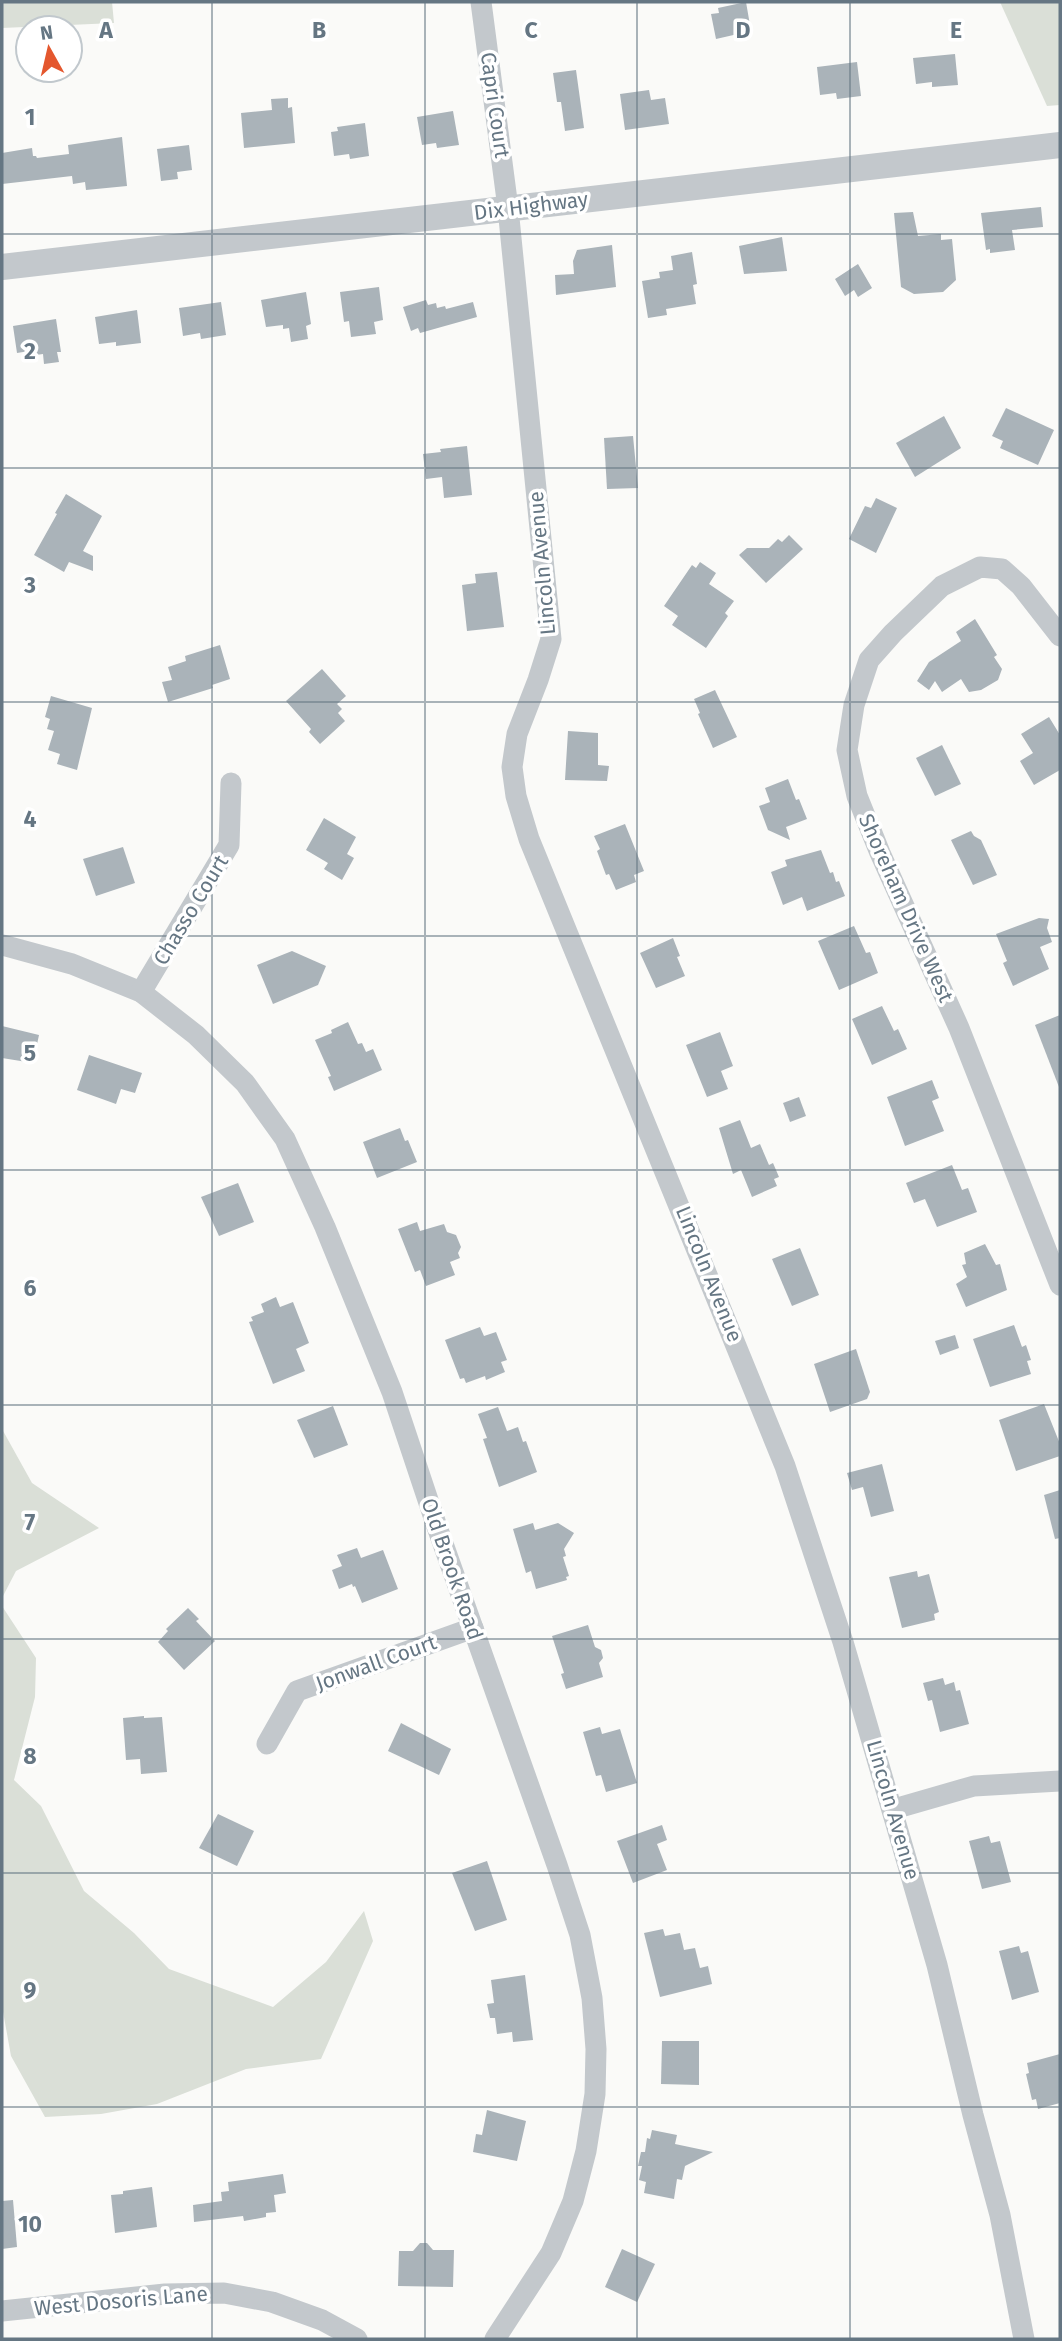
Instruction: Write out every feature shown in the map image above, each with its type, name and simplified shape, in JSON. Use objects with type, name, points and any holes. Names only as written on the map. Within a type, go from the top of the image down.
[{"type":"street","name":"Capri Court","points":[[481,2],[509,208]]},
{"type":"street","name":"Dix Highway","points":[[2,267],[1060,145]]},
{"type":"street","name":"Lincoln Avenue","points":[[509,208],[551,639],[517,734],[512,767],[516,796],[529,839],[785,1466],[843,1642],[894,1809],[937,1965],[1000,2215],[1024,2339]]},
{"type":"street","name":"Shoreham Drive West","points":[[1060,636],[1021,586],[1002,569],[980,567],[942,586],[892,633],[869,660],[853,705],[847,750],[857,796],[964,1040],[1060,1285]]},
{"type":"street","name":"Chasso Court","points":[[141,992],[229,845],[231,782]]},
{"type":"street","name":"Old Brook Road","points":[[2,945],[72,964],[141,992],[196,1035],[245,1083],[285,1139],[325,1227],[392,1392],[580,1935],[592,1998],[596,2049],[595,2094],[586,2151],[573,2201],[551,2253],[495,2339]]},
{"type":"street","name":"Jonwall Court","points":[[267,1744],[297,1691],[472,1628]]},
{"type":"street","points":[[894,1809],[974,1786],[1060,1781]]},
{"type":"street","name":"West Dosoris Lane","points":[[2,2311],[165,2294],[224,2293],[272,2302],[322,2320],[357,2339]]},
{"type":"shaded area","points":[[2,2],[112,2],[114,23],[84,24],[84,14],[14,14],[14,27],[2,28]]},
{"type":"shaded area","points":[[1000,2],[1060,2],[1060,105],[1047,106]]},
{"type":"shaded area","points":[[2,1429],[32,1483],[99,1528],[16,1571],[2,1598]]},
{"type":"shaded area","points":[[2,1606],[36,1658],[35,1697],[14,1780],[41,1806],[84,1891],[134,1933],[169,1969],[273,2007],[326,1962],[364,1911],[373,1941],[321,2059],[246,2069],[157,2104],[101,2114],[45,2117],[11,2056],[2,2006]]},
{"type":"building","points":[[746,2],[751,31],[716,39],[711,14],[719,13],[718,8]]},
{"type":"building","points":[[955,54],[958,85],[932,87],[932,82],[916,84],[913,58]]},
{"type":"building","points":[[857,62],[861,96],[837,99],[836,93],[820,95],[817,67]]},
{"type":"building","points":[[576,70],[584,128],[565,131],[553,73]]},
{"type":"building","points":[[649,90],[651,100],[665,98],[669,124],[625,130],[620,94]]},
{"type":"building","points":[[288,98],[288,108],[292,107],[295,143],[244,148],[241,113],[272,110],[271,99]]},
{"type":"building","points":[[453,111],[459,145],[437,148],[436,143],[422,145],[417,117]]},
{"type":"building","points":[[365,123],[369,156],[350,159],[349,154],[334,156],[331,132],[338,131],[337,127]]},
{"type":"building","points":[[122,137],[127,186],[86,190],[85,182],[73,184],[72,176],[2,184],[2,153],[32,148],[33,156],[37,158],[69,154],[68,145]]},
{"type":"building","points":[[189,145],[192,170],[177,172],[178,179],[161,181],[157,149]]},
{"type":"building","points":[[1041,207],[1043,227],[1012,230],[1015,250],[990,253],[990,249],[986,250],[981,213]]},
{"type":"building","points":[[913,212],[918,236],[941,234],[941,240],[952,239],[956,280],[943,292],[914,294],[901,287],[894,213]]},
{"type":"building","points":[[782,237],[787,271],[744,274],[739,246]]},
{"type":"building","points":[[612,245],[616,287],[556,295],[555,275],[574,274],[573,261],[577,250]]},
{"type":"building","points":[[692,252],[697,284],[693,285],[696,304],[666,309],[667,315],[648,318],[642,281],[660,278],[659,272],[673,270],[671,256]]},
{"type":"building","points":[[858,264],[872,288],[858,297],[854,290],[845,296],[835,279]]},
{"type":"building","points":[[379,287],[383,320],[374,322],[376,334],[351,337],[349,321],[344,322],[340,292]]},
{"type":"building","points":[[306,292],[311,324],[306,326],[308,339],[291,342],[289,328],[283,329],[283,325],[266,327],[261,300]]},
{"type":"building","points":[[426,300],[428,305],[436,303],[437,308],[445,306],[446,309],[473,302],[477,317],[420,333],[418,328],[411,331],[403,307]]},
{"type":"building","points":[[221,302],[226,335],[201,339],[200,333],[183,336],[179,308]]},
{"type":"building","points":[[137,310],[141,343],[116,346],[116,342],[99,344],[95,317]]},
{"type":"building","points":[[56,319],[61,352],[57,352],[59,362],[44,364],[43,354],[36,355],[35,350],[17,353],[13,326]]},
{"type":"building","points":[[1006,408],[1054,430],[1038,465],[1000,448],[1003,441],[992,436]]},
{"type":"building","points":[[944,416],[961,448],[915,477],[896,443]]},
{"type":"building","points":[[633,436],[638,488],[607,489],[604,438]]},
{"type":"building","points":[[467,446],[472,495],[444,498],[442,477],[426,479],[423,454]]},
{"type":"building","points":[[66,494],[102,516],[83,551],[93,556],[93,571],[69,562],[64,572],[34,555]]},
{"type":"building","points":[[876,498],[897,508],[876,553],[849,539],[865,506],[871,508]]},
{"type":"building","points":[[789,535],[803,549],[766,583],[739,555],[747,548],[769,548],[778,539],[782,542]]},
{"type":"building","points":[[700,562],[716,573],[709,584],[734,601],[725,613],[728,616],[706,648],[672,625],[678,616],[664,606],[692,565],[696,568]]},
{"type":"building","points":[[497,572],[504,627],[467,631],[462,585],[476,583],[475,574]]},
{"type":"building","points":[[975,619],[997,655],[994,657],[1002,669],[998,680],[981,690],[969,692],[961,679],[942,692],[935,681],[929,690],[917,681],[929,662],[961,641],[956,632]]},
{"type":"building","points":[[220,645],[230,679],[212,685],[213,688],[168,702],[162,682],[172,680],[168,667],[186,661],[185,656]]},
{"type":"building","points":[[322,669],[346,696],[337,704],[342,709],[338,713],[345,721],[320,744],[309,732],[311,729],[286,701]]},
{"type":"building","points":[[715,690],[737,737],[713,748],[694,699]]},
{"type":"building","points":[[51,696],[92,708],[77,770],[57,764],[60,754],[48,750],[54,731],[47,729],[50,719],[45,717]]},
{"type":"building","points":[[1049,717],[1060,735],[1060,770],[1034,785],[1020,761],[1033,753],[1021,734]]},
{"type":"building","points":[[568,731],[598,733],[598,765],[609,766],[607,781],[565,780]]},
{"type":"building","points":[[942,745],[961,784],[935,796],[916,758]]},
{"type":"building","points":[[788,779],[807,819],[786,827],[790,840],[768,830],[759,806],[770,802],[765,788]]},
{"type":"building","points":[[324,818],[356,837],[347,854],[354,858],[342,880],[324,869],[328,863],[306,850]]},
{"type":"building","points":[[625,824],[644,871],[634,875],[636,882],[616,890],[609,874],[606,875],[594,836]]},
{"type":"building","points":[[971,831],[981,840],[997,875],[973,885],[951,840]]},
{"type":"building","points":[[123,847],[135,883],[96,896],[83,859]]},
{"type":"building","points":[[821,850],[830,873],[833,872],[836,882],[839,881],[845,896],[807,911],[802,897],[783,905],[771,872],[787,866],[785,860]]},
{"type":"building","points":[[1039,918],[1049,919],[1047,928],[1052,942],[1040,947],[1049,969],[1013,986],[1003,963],[1007,961],[996,934]]},
{"type":"building","points":[[854,926],[866,953],[870,952],[878,973],[839,990],[818,941]]},
{"type":"building","points":[[673,938],[685,976],[656,988],[640,953]]},
{"type":"building","points":[[292,951],[326,966],[318,985],[273,1004],[257,965]]},
{"type":"building","points":[[882,1006],[894,1031],[898,1029],[907,1049],[872,1065],[852,1019]]},
{"type":"building","points":[[1060,1015],[1060,1087],[1059,1087],[1035,1025]]},
{"type":"building","points":[[348,1022],[358,1044],[362,1043],[366,1052],[373,1049],[382,1070],[334,1091],[328,1077],[331,1076],[315,1040]]},
{"type":"building","points":[[2,1026],[39,1035],[33,1063],[2,1058]]},
{"type":"building","points":[[720,1032],[733,1066],[721,1071],[728,1089],[707,1097],[686,1045]]},
{"type":"building","points":[[89,1055],[142,1073],[135,1093],[121,1089],[116,1104],[77,1090]]},
{"type":"building","points":[[932,1080],[939,1098],[932,1101],[944,1131],[905,1146],[887,1097]]},
{"type":"building","points":[[799,1097],[806,1116],[790,1122],[783,1103]]},
{"type":"building","points":[[740,1120],[751,1148],[760,1144],[769,1165],[773,1163],[779,1177],[774,1179],[777,1186],[752,1197],[741,1170],[733,1174],[719,1128]]},
{"type":"building","points":[[400,1128],[417,1162],[377,1178],[363,1142]]},
{"type":"building","points":[[952,1165],[962,1190],[968,1188],[977,1212],[937,1227],[925,1199],[914,1203],[906,1183]]},
{"type":"building","points":[[238,1183],[254,1222],[219,1236],[201,1197]]},
{"type":"building","points":[[417,1222],[420,1231],[444,1224],[447,1232],[456,1235],[461,1247],[458,1253],[460,1258],[450,1262],[455,1275],[426,1286],[420,1270],[415,1272],[398,1229]]},
{"type":"building","points":[[985,1244],[996,1265],[1000,1264],[1007,1290],[966,1307],[956,1284],[967,1277],[962,1265],[966,1264],[964,1253]]},
{"type":"building","points":[[800,1248],[819,1295],[792,1306],[772,1259]]},
{"type":"building","points":[[276,1297],[280,1307],[293,1302],[309,1343],[296,1349],[305,1371],[273,1384],[249,1322],[253,1321],[251,1317],[264,1312],[261,1304]]},
{"type":"building","points":[[1014,1325],[1022,1347],[1026,1345],[1031,1360],[1027,1361],[1031,1374],[990,1387],[973,1339]]},
{"type":"building","points":[[480,1327],[484,1336],[496,1332],[507,1360],[501,1362],[505,1372],[486,1380],[485,1376],[466,1383],[464,1378],[460,1379],[445,1340]]},
{"type":"building","points":[[955,1335],[959,1348],[940,1355],[935,1341]]},
{"type":"building","points":[[856,1349],[870,1392],[867,1399],[830,1412],[814,1364]]},
{"type":"building","points":[[1044,1404],[1060,1444],[1060,1456],[1016,1471],[999,1420]]},
{"type":"building","points":[[333,1406],[348,1445],[314,1458],[297,1420]]},
{"type":"building","points":[[498,1407],[507,1431],[518,1427],[537,1472],[499,1487],[483,1439],[487,1438],[478,1414]]},
{"type":"building","points":[[882,1464],[894,1511],[871,1517],[863,1487],[852,1490],[847,1473]]},
{"type":"building","points":[[1060,1490],[1060,1538],[1055,1539],[1044,1495]]},
{"type":"building","points":[[533,1523],[535,1530],[558,1523],[574,1533],[564,1549],[566,1556],[563,1557],[569,1576],[566,1577],[567,1580],[536,1589],[531,1571],[526,1573],[513,1529]]},
{"type":"building","points":[[357,1548],[361,1558],[383,1550],[398,1589],[362,1603],[352,1584],[339,1589],[332,1570],[342,1566],[337,1555]]},
{"type":"building","points":[[917,1571],[918,1577],[929,1574],[939,1612],[934,1614],[935,1620],[902,1628],[889,1577]]},
{"type":"building","points":[[188,1608],[215,1641],[184,1670],[158,1642],[168,1631],[166,1629]]},
{"type":"building","points":[[588,1625],[595,1647],[601,1650],[603,1658],[599,1663],[603,1677],[566,1689],[561,1674],[564,1673],[552,1636]]},
{"type":"building","points":[[943,1678],[945,1685],[954,1682],[956,1691],[960,1690],[969,1724],[940,1732],[932,1700],[928,1701],[923,1683]]},
{"type":"building","points":[[162,1717],[167,1772],[141,1774],[140,1759],[126,1760],[123,1718]]},
{"type":"building","points":[[401,1723],[451,1749],[439,1775],[388,1751]]},
{"type":"building","points":[[600,1727],[602,1734],[620,1729],[637,1783],[606,1792],[601,1775],[596,1776],[583,1732]]},
{"type":"building","points":[[218,1814],[254,1831],[237,1866],[199,1848]]},
{"type":"building","points":[[662,1825],[667,1840],[657,1844],[667,1870],[633,1883],[617,1841]]},
{"type":"building","points":[[989,1836],[991,1843],[1000,1841],[1011,1882],[982,1889],[969,1841]]},
{"type":"building","points":[[487,1861],[507,1920],[475,1931],[452,1873]]},
{"type":"building","points":[[663,1929],[665,1936],[680,1933],[684,1950],[695,1948],[700,1968],[708,1966],[712,1984],[660,1997],[644,1933]]},
{"type":"building","points":[[1019,1946],[1021,1953],[1028,1951],[1039,1992],[1012,2000],[999,1951]]},
{"type":"building","points":[[525,1975],[533,2040],[513,2042],[512,2032],[497,2034],[495,2018],[490,2018],[487,2004],[494,2003],[491,1980]]},
{"type":"building","points":[[662,2041],[699,2041],[699,2085],[661,2084]]},
{"type":"building","points":[[1060,2054],[1060,2103],[1038,2109],[1036,2099],[1032,2100],[1026,2074],[1029,2073],[1027,2063]]},
{"type":"building","points":[[487,2110],[526,2121],[517,2161],[473,2152],[476,2134],[482,2135]]},
{"type":"building","points":[[652,2130],[677,2135],[675,2144],[713,2152],[685,2166],[682,2180],[677,2179],[674,2199],[644,2193],[646,2182],[639,2180],[641,2152],[645,2152],[647,2138],[650,2139]]},
{"type":"building","points":[[283,2174],[286,2193],[274,2195],[276,2212],[266,2213],[266,2217],[244,2221],[243,2216],[194,2222],[193,2205],[222,2201],[221,2192],[229,2191],[228,2182]]},
{"type":"building","points":[[152,2187],[157,2227],[115,2233],[111,2195]]},
{"type":"building","points":[[13,2200],[17,2247],[2,2249],[2,2201]]},
{"type":"building","points":[[420,2243],[427,2243],[433,2250],[454,2250],[453,2287],[398,2286],[399,2251],[413,2251]]},
{"type":"building","points":[[622,2249],[655,2264],[637,2302],[605,2287]]}]
